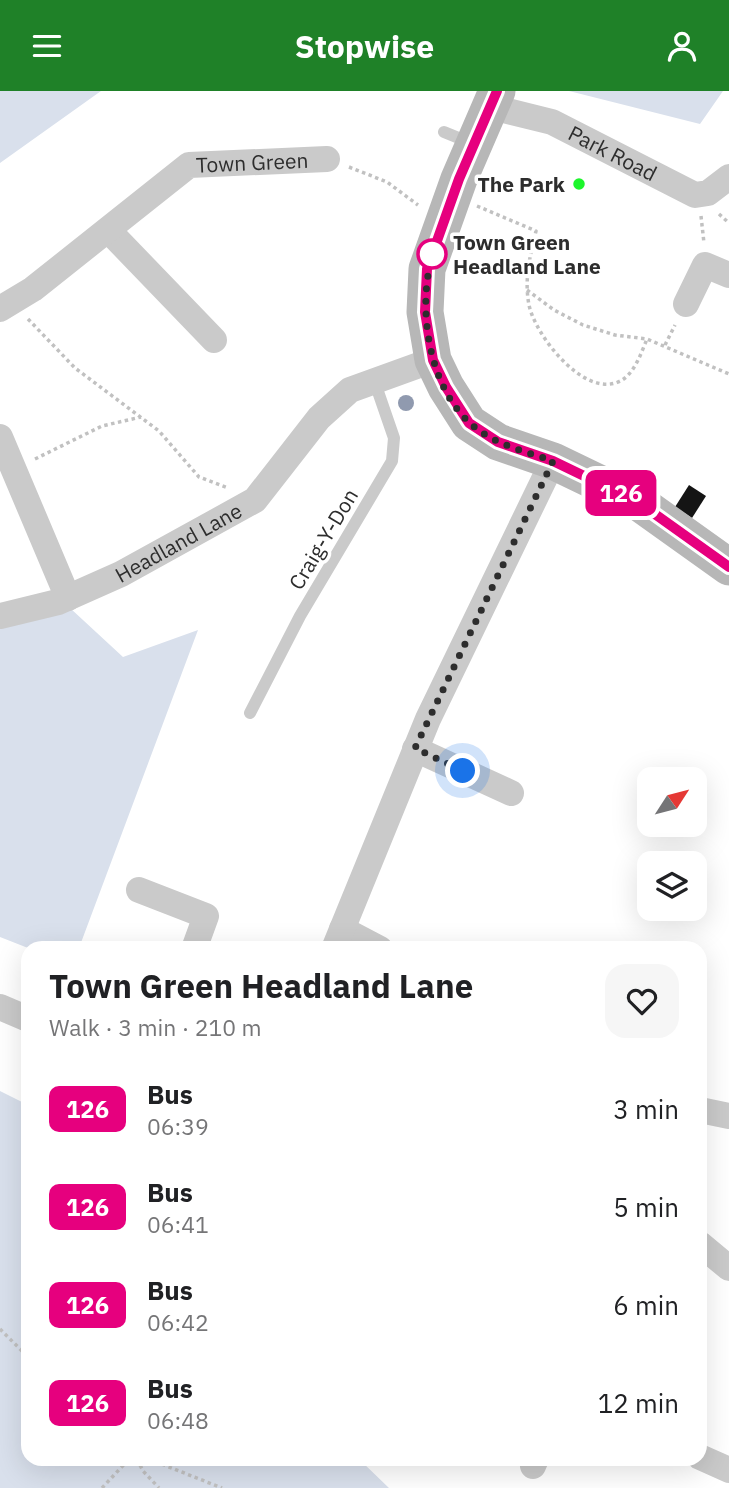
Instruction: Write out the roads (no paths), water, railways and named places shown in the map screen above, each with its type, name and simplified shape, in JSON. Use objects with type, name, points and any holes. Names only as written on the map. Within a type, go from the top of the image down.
[{"type":"street","points":[[494,99],[459,138],[448,210],[427,269],[425,312],[433,360],[469,423],[498,442],[553,461],[638,502],[729,567]]},
{"type":"street","name":"Park Road","points":[[494,99],[552,122],[700,196],[729,177]]},
{"type":"street","name":"Town Green","points":[[6,306],[109,230],[189,165],[327,159]]},
{"type":"street","points":[[109,230],[214,340]]},
{"type":"street","points":[[686,304],[717,270]]},
{"type":"street","name":"Headland Lane","points":[[0,616],[68,598],[121,574],[255,500],[319,418],[350,390],[374,379],[433,360]]},
{"type":"street","points":[[0,437],[68,598]]},
{"type":"street","points":[[338,939],[415,748],[553,461]]},
{"type":"street","points":[[415,748],[511,793]]},
{"type":"street","points":[[139,890],[206,916],[197,941]]},
{"type":"street","points":[[0,1007],[21,1016]]},
{"type":"street","points":[[707,1111],[729,1116]]},
{"type":"street","points":[[707,1250],[729,1268]]},
{"type":"street","points":[[707,1460],[729,1471]]},
{"type":"lane","name":"Craig-Y-Don","points":[[250,713],[300,616],[392,461],[394,438],[374,379]]},
{"type":"place","name":"The Park","points":[[579,184]]},
{"type":"place","name":"Town Green Headland Lane","points":[[432,254]]}]
